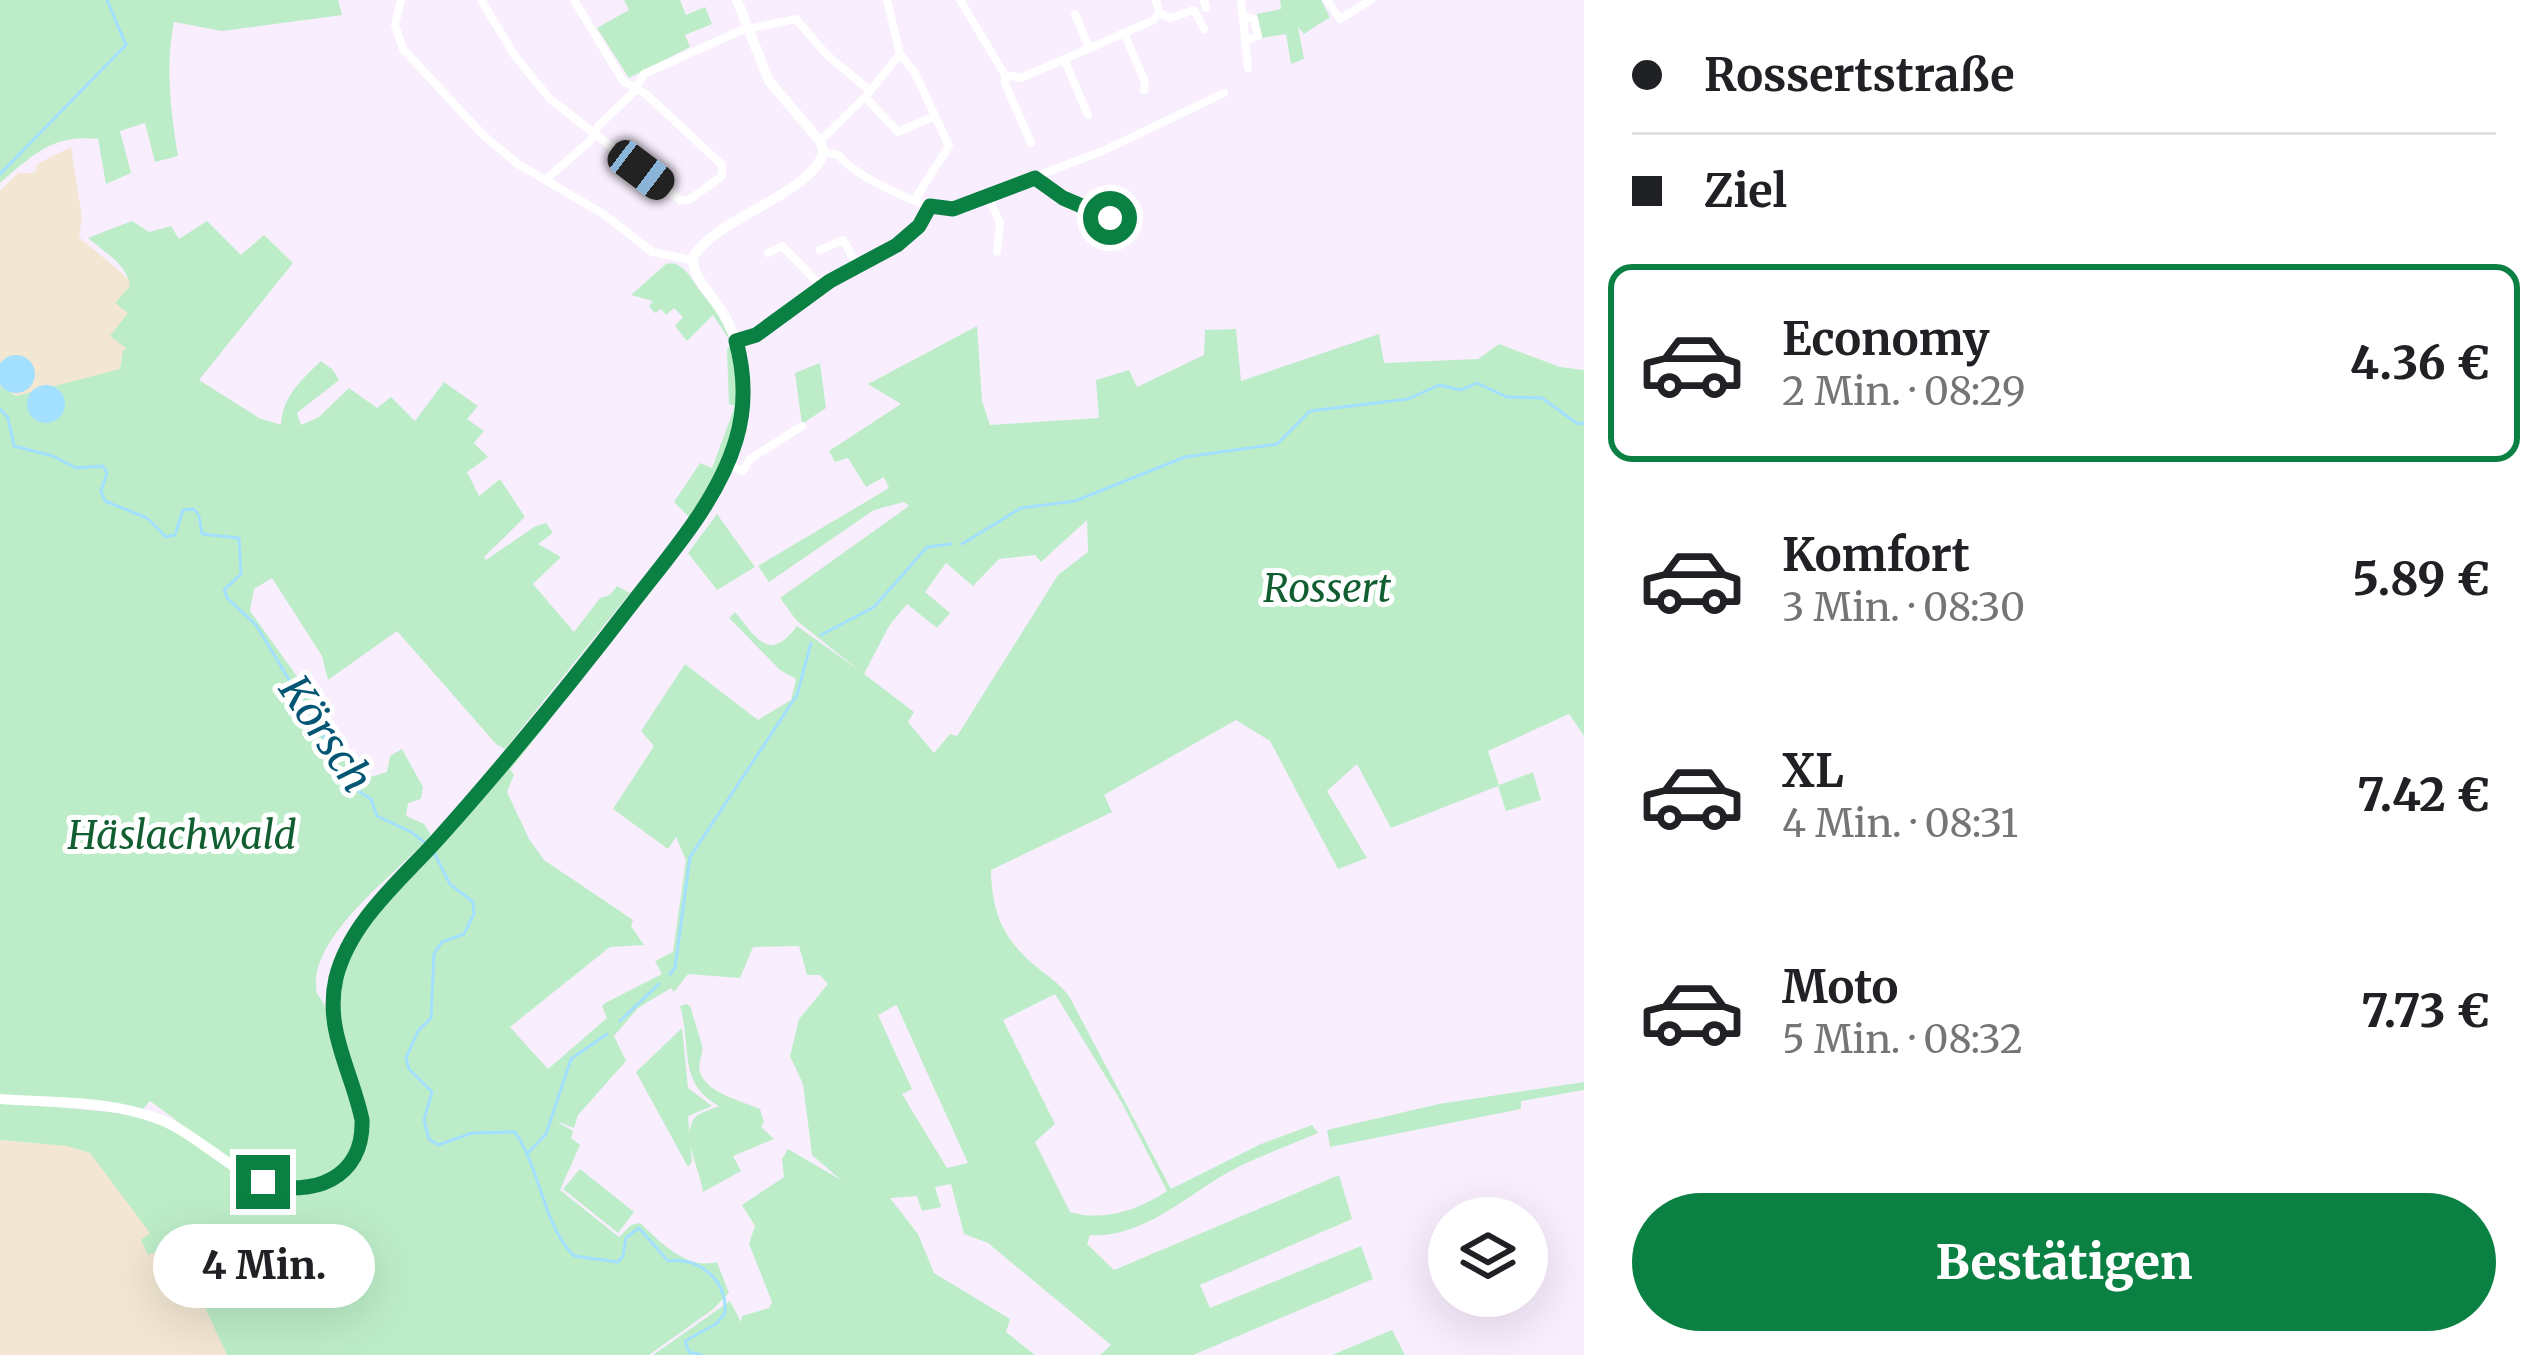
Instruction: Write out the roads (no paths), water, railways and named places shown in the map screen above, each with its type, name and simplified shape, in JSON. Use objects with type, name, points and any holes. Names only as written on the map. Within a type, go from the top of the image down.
[{"type":"main road","points":[[0,1099],[103,1106],[147,1115],[184,1132],[252,1178],[278,1187],[309,1188],[334,1179],[354,1158],[362,1127],[334,1029],[337,977],[363,923],[590,658],[711,495],[735,443],[743,399],[736,341],[692,260],[708,239],[811,171],[822,147],[774,88],[737,0]]},
{"type":"street","points":[[401,0],[396,32],[406,55],[483,136],[652,252],[692,260]]},
{"type":"street","points":[[481,0],[535,82],[593,136],[682,202],[711,184],[724,170],[721,162],[623,81],[574,0]]},
{"type":"street","points":[[886,0],[900,54],[915,73],[949,148],[915,199]]},
{"type":"street","points":[[960,0],[1005,75],[1031,143]]},
{"type":"street","points":[[1156,0],[1159,14]]},
{"type":"street","points":[[1241,0],[1248,68]]},
{"type":"street","points":[[1327,0],[1340,19],[1371,0]]},
{"type":"street","points":[[1005,75],[1021,78],[1159,14],[1170,18],[1195,10],[1204,29]]},
{"type":"street","points":[[1075,14],[1089,47]]},
{"type":"street","points":[[545,180],[593,136],[650,70],[746,29],[796,19],[898,132],[934,116]]},
{"type":"street","points":[[1124,33],[1144,90]]},
{"type":"street","points":[[900,54],[822,147],[838,155],[848,169],[948,210],[1124,142],[1223,93]]},
{"type":"street","points":[[1064,59],[1088,115]]},
{"type":"street","points":[[1035,178],[1063,198],[1110,218]]},
{"type":"street","points":[[988,196],[1000,221],[997,252]]},
{"type":"street","points":[[736,341],[759,334],[822,286],[901,242],[919,226],[930,206]]},
{"type":"street","points":[[820,250],[843,240],[858,266]]},
{"type":"street","points":[[768,253],[782,247],[822,286]]},
{"type":"street","points":[[727,465],[743,472],[750,458],[802,426]]},
{"type":"street","points":[[735,443],[750,458]]},
{"type":"water","points":[[9,357],[23,357],[33,367],[33,381],[23,391],[9,391],[-1,381],[-1,367]]},
{"type":"water","points":[[46,385],[59,391],[65,404],[59,417],[46,423],[33,417],[27,404],[33,391]]},
{"type":"waterway","points":[[0,174],[126,45],[107,0]]},
{"type":"waterway","points":[[962,544],[1021,508],[1075,501],[1185,457],[1277,444],[1310,411],[1408,399],[1439,385],[1461,390],[1477,383],[1507,397],[1542,398],[1578,424],[1584,423]]},
{"type":"waterway","name":"Körsch","points":[[0,409],[8,418],[14,446],[53,456],[76,468],[103,466],[105,501],[147,518],[166,537],[175,535],[183,510],[194,509],[202,534],[239,538],[241,574],[224,590],[228,599],[256,625],[326,741],[346,759],[352,787],[371,799],[377,816],[427,844]]},
{"type":"waterway","points":[[821,635],[874,607],[927,547],[951,544]]},
{"type":"waterway","points":[[670,974],[675,968],[690,857],[797,695],[811,643]]},
{"type":"waterway","name":"Körsch","points":[[433,851],[450,884],[473,902],[474,914],[464,934],[442,942],[434,954],[431,1018],[418,1031],[406,1058],[409,1069],[432,1092],[424,1120],[429,1139],[438,1145],[472,1133],[515,1132],[555,1228],[574,1256],[618,1262],[626,1238],[639,1228],[668,1261],[691,1263],[709,1273],[721,1290],[725,1313],[716,1324],[685,1341],[689,1352],[702,1355]]},
{"type":"waterway","points":[[620,1021],[659,984]]},
{"type":"waterway","points":[[529,1152],[546,1134],[571,1059],[607,1034]]},
{"type":"park label","name":"Rossert","points":[[1327,588]]},
{"type":"park label","name":"Häslachwald","points":[[182,835]]}]
